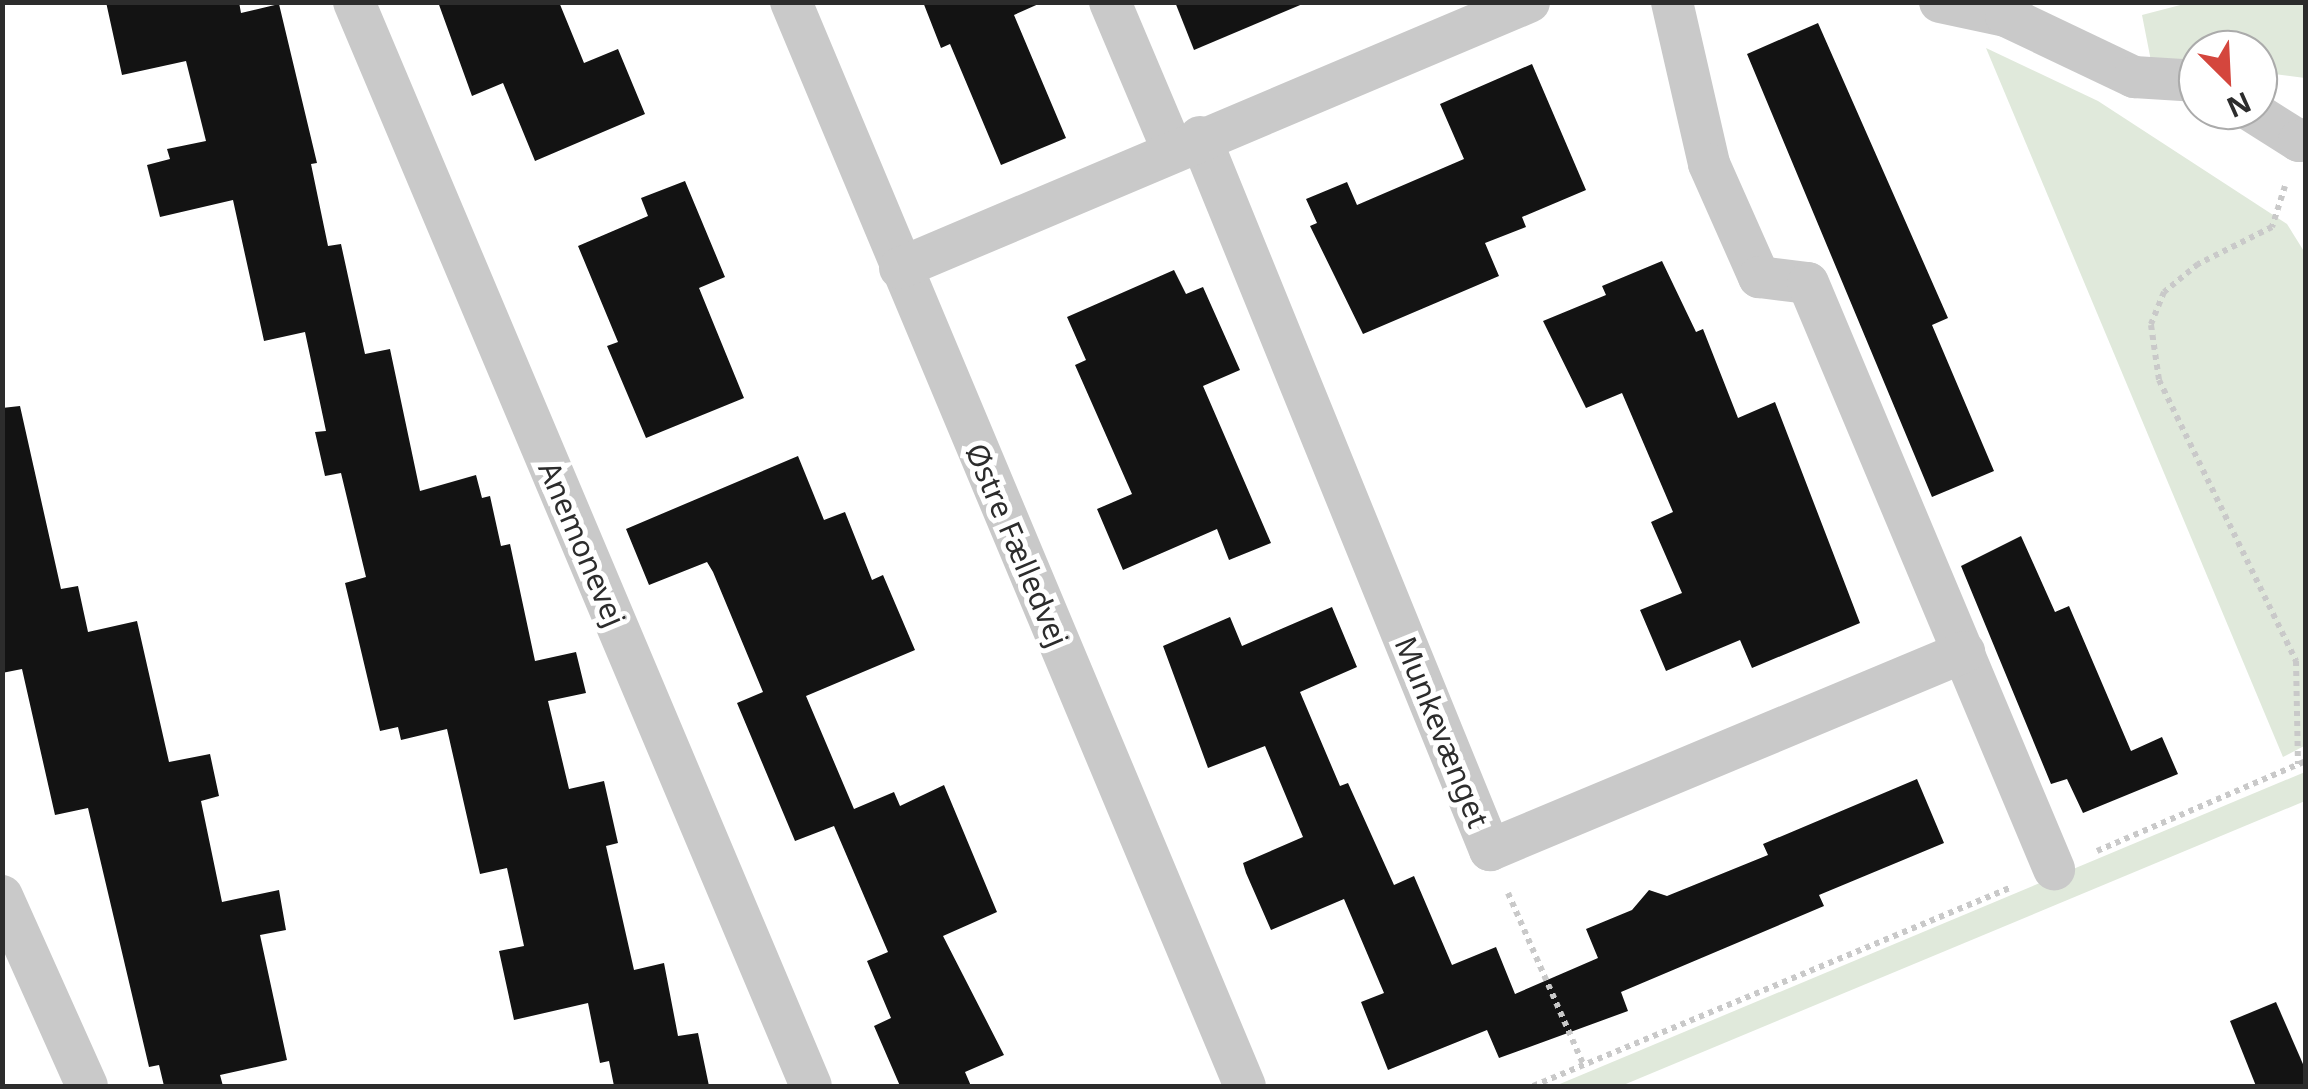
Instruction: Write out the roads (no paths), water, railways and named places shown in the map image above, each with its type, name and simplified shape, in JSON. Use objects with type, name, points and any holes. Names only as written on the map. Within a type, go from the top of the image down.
[{"type":"street","name":"Anemonevej","points":[[354,2],[811,1086]]},
{"type":"street","name":"Østre Fælledvej","points":[[790,2],[1245,1086]]},
{"type":"street","name":"Munkevænget","points":[[1110,2],[1186,143],[1490,850],[1964,652]]},
{"type":"street","points":[[900,268],[1186,143],[1530,2]]},
{"type":"street","points":[[1672,2],[1709,164],[1760,277],[1808,284],[2054,869]]},
{"type":"street","points":[[1940,2],[2006,16],[2134,77],[2178,80]]},
{"type":"street","points":[[2278,126],[2302,140]]},
{"type":"street","points":[[2,896],[87,1086]]}]
